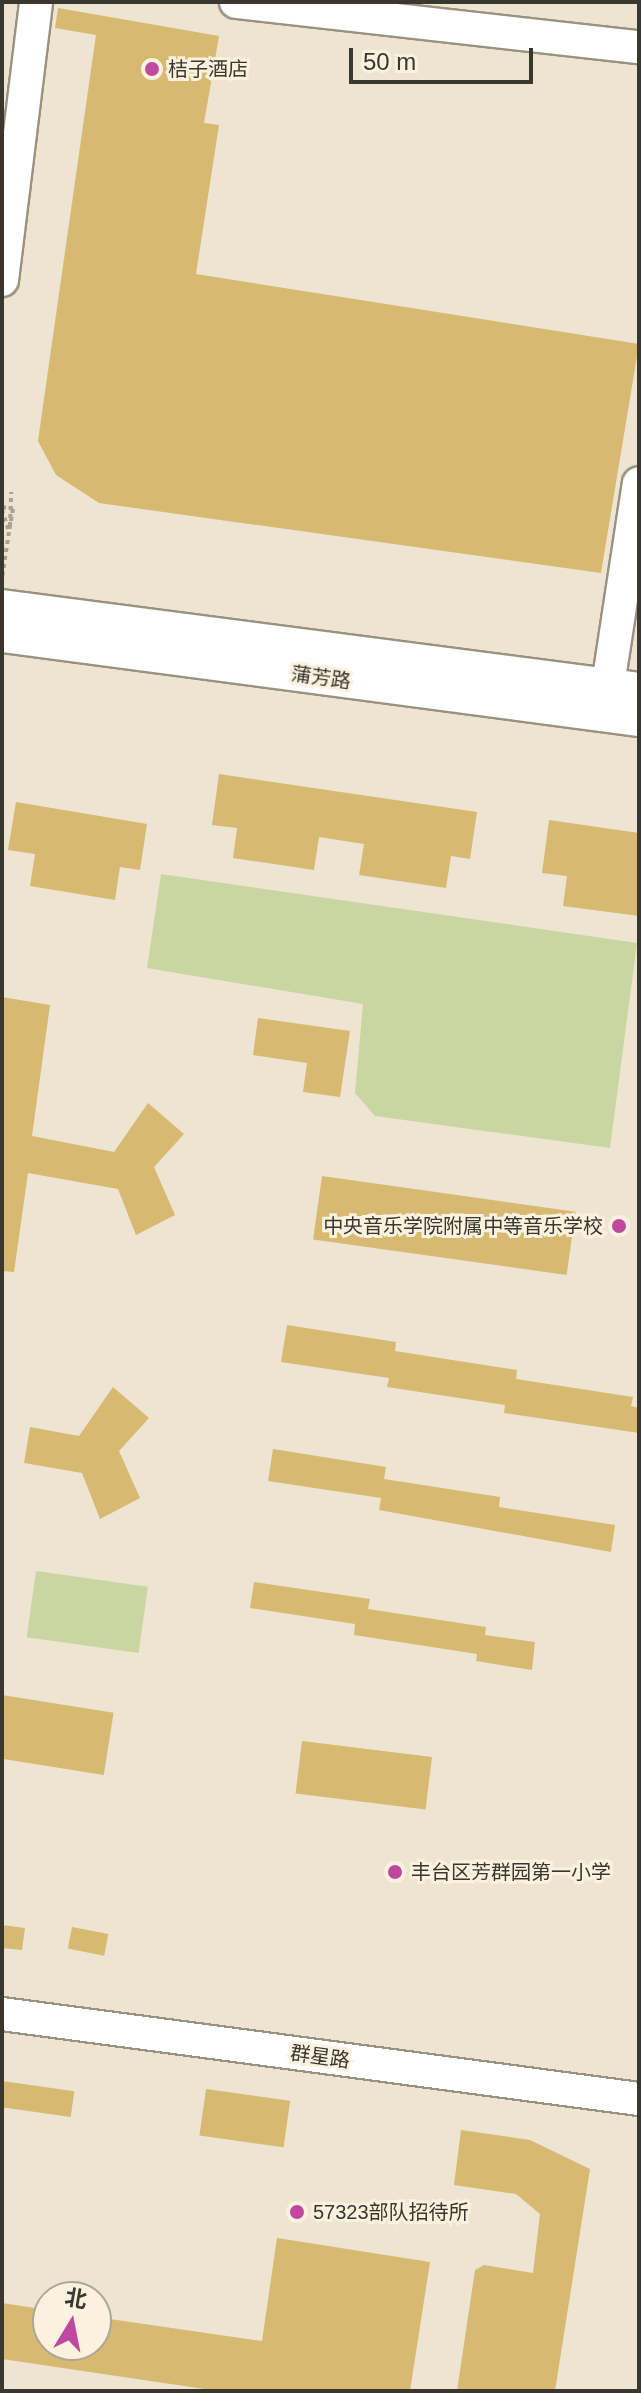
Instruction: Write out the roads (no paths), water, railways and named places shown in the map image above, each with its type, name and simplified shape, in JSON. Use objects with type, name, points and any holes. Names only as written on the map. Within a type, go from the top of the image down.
[{"type":"street","points":[[2,280],[36,2]]},
{"type":"street","points":[[236,2],[639,47]]},
{"type":"street","points":[[623,687],[639,483]]},
{"type":"street","name":"蒲芳路","points":[[2,606],[623,687]]},
{"type":"street","name":"蒲芳路","points":[[2,636],[639,720]]},
{"type":"street","name":"群星路","points":[[2,2014],[639,2099]]},
{"type":"place","name":"桔子酒店","points":[[152,69]]},
{"type":"place","name":"中央音乐学院附属中等音乐学校","points":[[619,1226]]},
{"type":"place","name":"丰台区芳群园第一小学","points":[[395,1872]]},
{"type":"place","name":"57323部队招待所","points":[[297,2212]]}]
